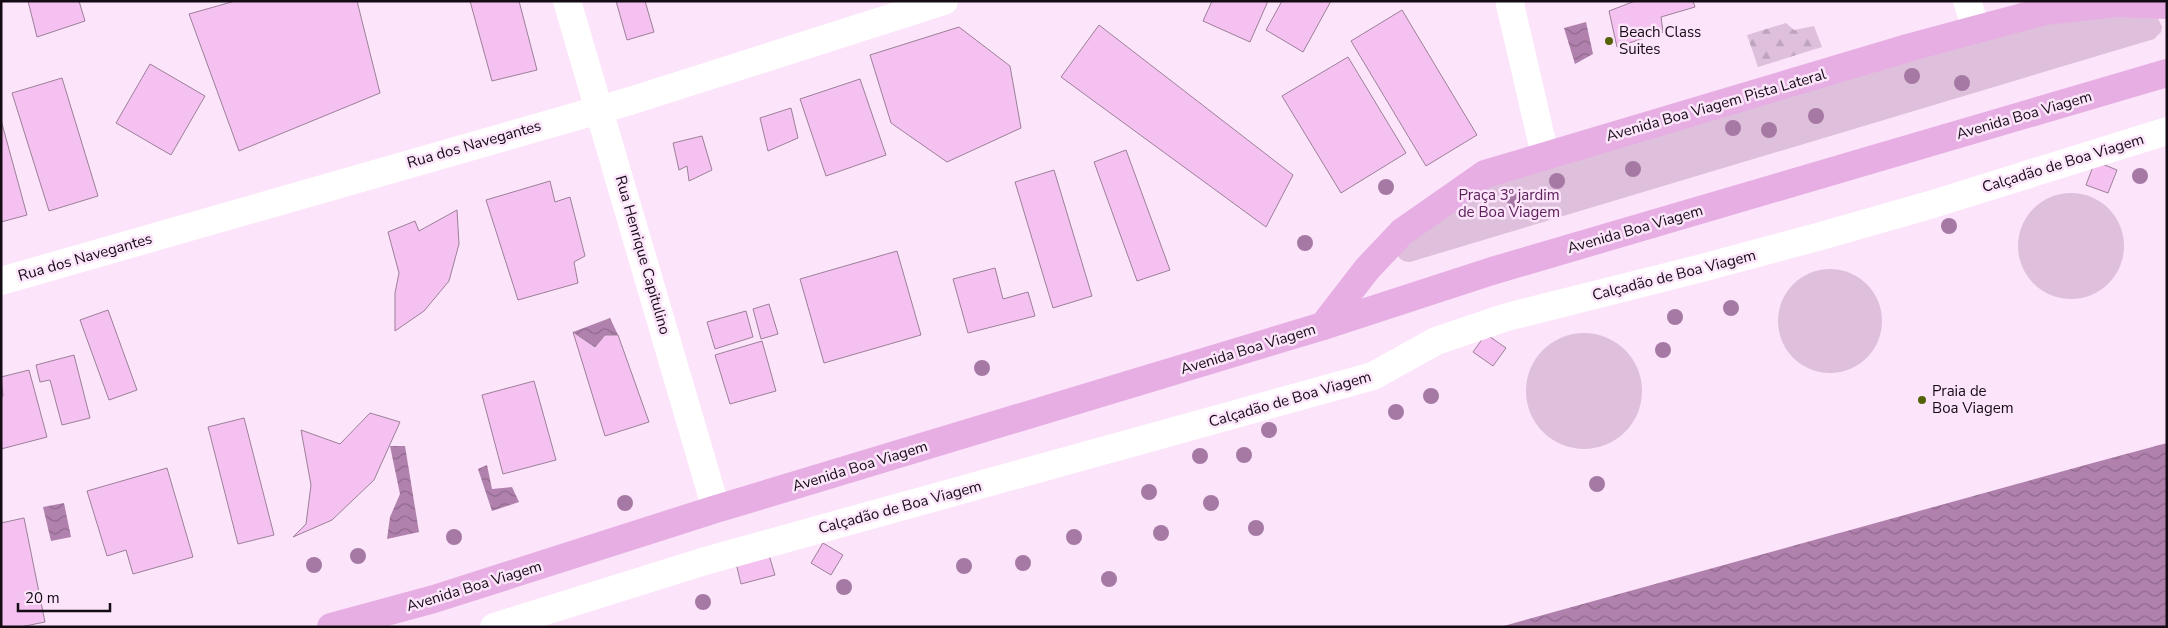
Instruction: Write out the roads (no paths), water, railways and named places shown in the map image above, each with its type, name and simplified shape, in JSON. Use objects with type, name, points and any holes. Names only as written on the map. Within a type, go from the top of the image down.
[{"type":"main road","name":"Avenida Boa Viagem Pista Lateral","points":[[1323,326],[1367,269],[1402,232],[1485,174],[1976,29],[2045,11],[2117,3],[2167,6]]},
{"type":"main road","name":"Avenida Boa Viagem","points":[[330,627],[434,599],[716,509],[1323,326],[1502,268],[2167,73]]},
{"type":"street","name":"Rua Henrique Capitulino","points":[[567,1],[600,108],[716,509]]},
{"type":"street","name":"Rua dos Navegantes","points":[[1,281],[600,108],[630,101],[944,1]]},
{"type":"street","points":[[1967,1],[1976,29]]},
{"type":"street","points":[[1509,2],[1545,155]]},
{"type":"street","name":"Calçadão de Boa Viagem","points":[[494,627],[705,561],[1373,376],[1436,341],[1507,317],[1821,236],[1933,204],[2167,131]]},
{"type":"water","points":[[1586,22],[1593,54],[1575,64],[1564,28]]},
{"type":"water","points":[[610,318],[618,335],[605,335],[595,347],[573,332]]},
{"type":"water","points":[[2167,443],[2167,627],[1500,627],[2089,464]]},
{"type":"water","points":[[390,446],[405,446],[419,532],[387,539],[390,517],[400,494]]},
{"type":"water","points":[[487,465],[492,489],[512,487],[519,502],[492,511],[478,469]]},
{"type":"water","points":[[64,503],[71,537],[51,541],[43,507]]},
{"type":"place","name":"Beach Class Suites","points":[[1609,41]]},
{"type":"place","name":"Praia de Boa Viagem","points":[[1922,400]]},
{"type":"park label","name":"Praça 3º jardim de Boa Viagem","points":[[1509,204]]}]
